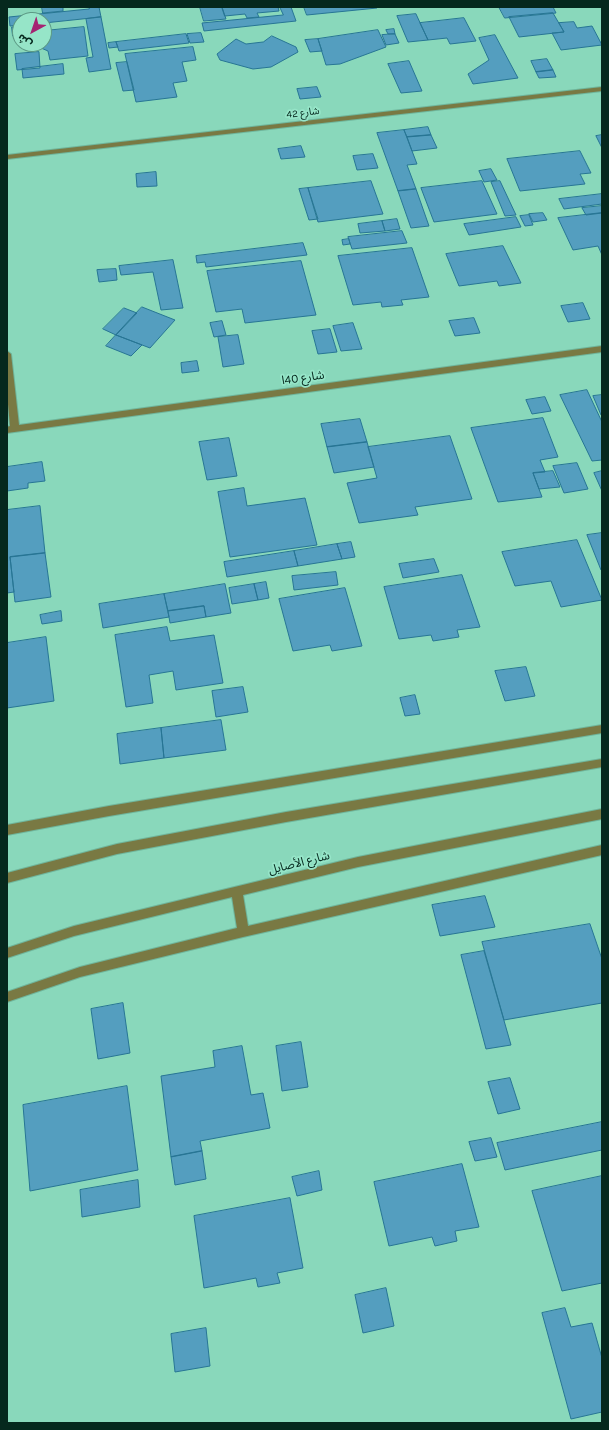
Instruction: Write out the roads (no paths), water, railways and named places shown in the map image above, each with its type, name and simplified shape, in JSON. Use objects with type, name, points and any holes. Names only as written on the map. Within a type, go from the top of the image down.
[{"type":"street","name":"شارع 42","points":[[7,158],[602,89]]},
{"type":"street","name":"شارع 40ا","points":[[11,430],[602,349]]},
{"type":"street","points":[[7,354],[11,430]]},
{"type":"street","points":[[7,830],[109,811],[602,729]]},
{"type":"street","points":[[7,878],[125,847],[286,817],[602,763]]},
{"type":"street","name":"شارع الأصايل","points":[[7,953],[74,931],[358,862],[602,814]]},
{"type":"street","points":[[7,997],[80,972],[243,932],[602,850]]},
{"type":"street","points":[[236,892],[243,932]]}]
